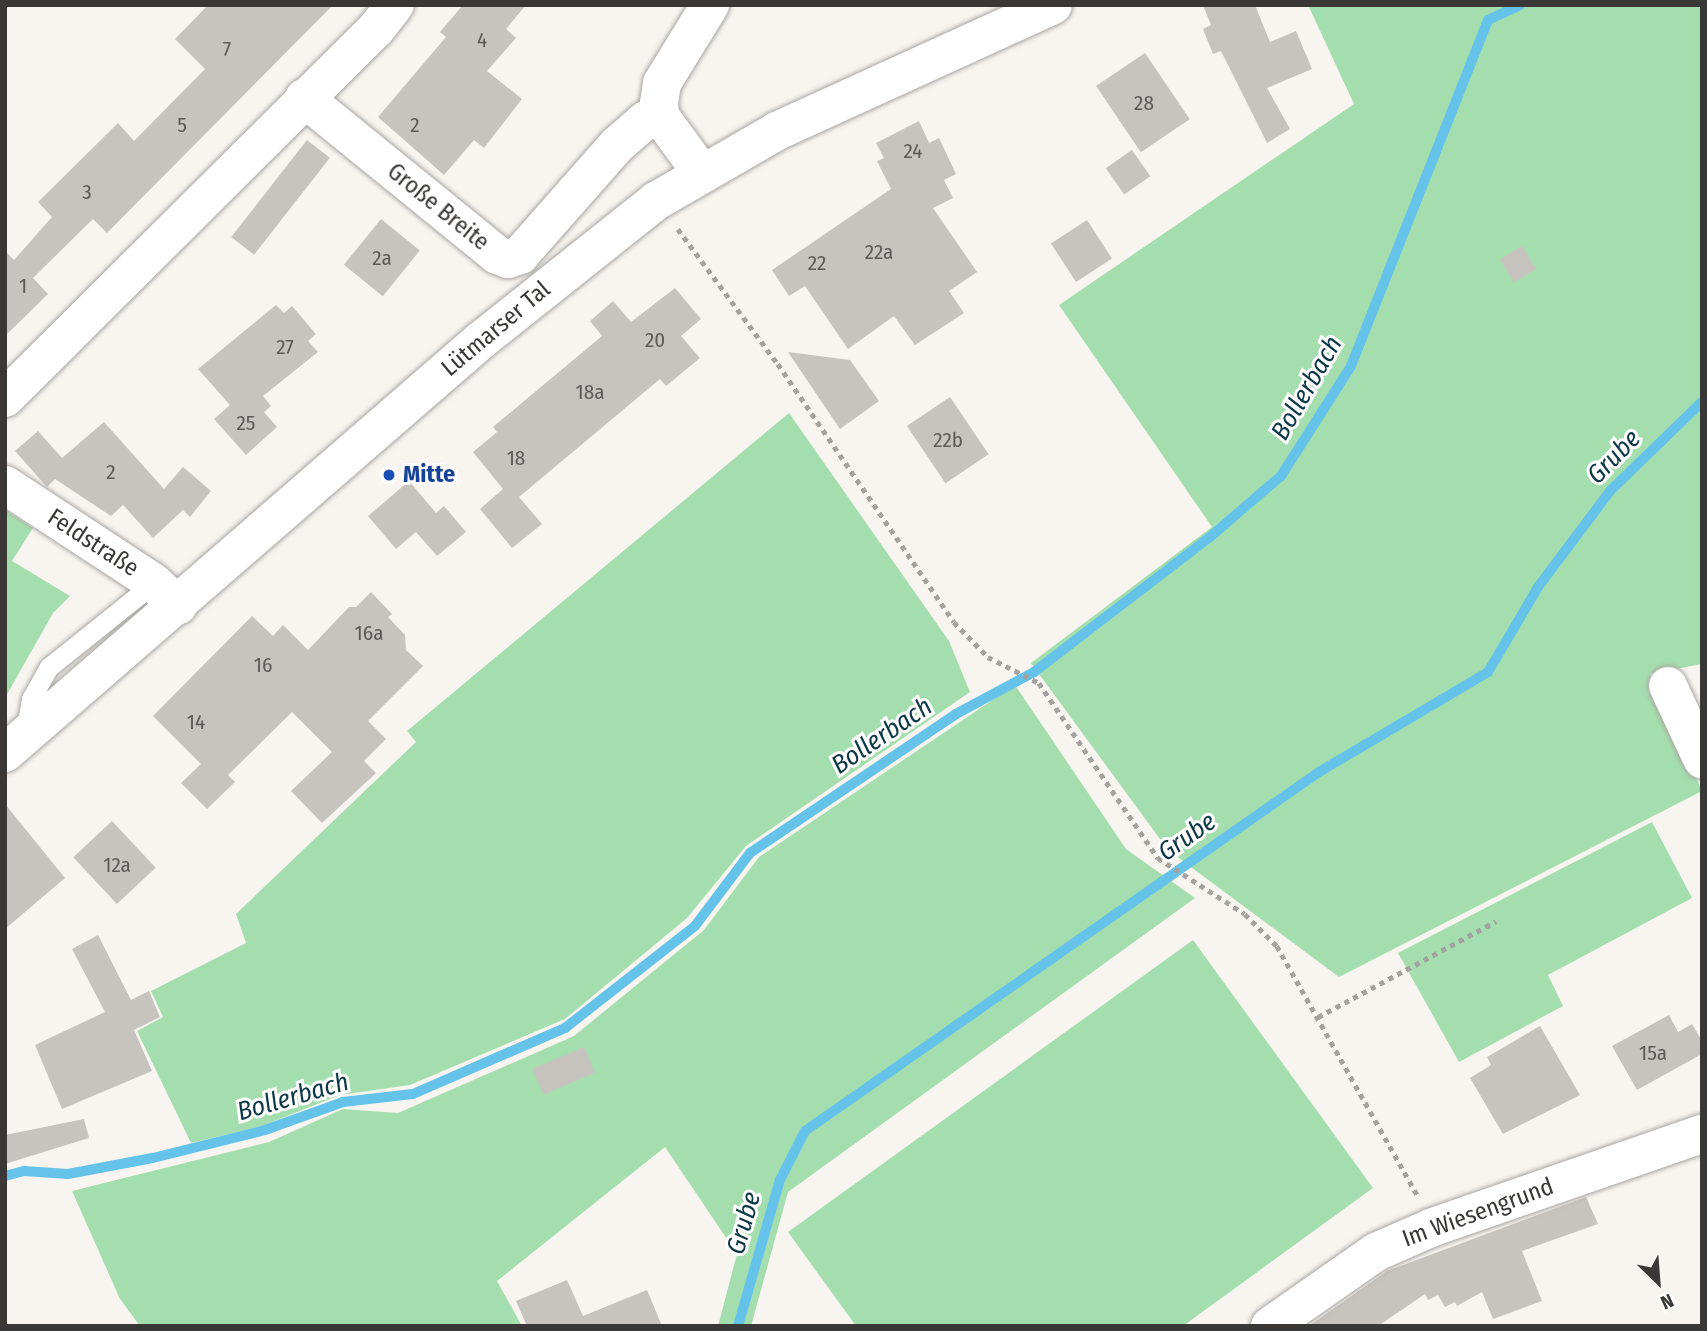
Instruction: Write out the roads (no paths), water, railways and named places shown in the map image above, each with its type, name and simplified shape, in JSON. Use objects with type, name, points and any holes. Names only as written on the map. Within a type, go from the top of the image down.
[{"type":"street","points":[[5,398],[395,5]]},
{"type":"street","points":[[701,172],[660,116],[662,83],[710,5]]},
{"type":"street","name":"Lütmarser Tal","points":[[15,745],[166,594],[656,201],[701,172],[802,119],[1053,5]]},
{"type":"street","name":"Große Breite","points":[[304,97],[497,256],[508,259],[528,247],[617,145],[646,120],[660,116]]},
{"type":"street","name":"Feldstraße","points":[[5,485],[166,594]]},
{"type":"street","points":[[1668,686],[1702,759]]},
{"type":"street","name":"Im Wiesengrund","points":[[1270,1326],[1376,1252],[1433,1227],[1702,1134]]},
{"type":"waterway","name":"Bollerbach","points":[[5,1176],[24,1171],[68,1174],[153,1158],[265,1130],[343,1102],[413,1094],[565,1028],[695,926],[750,853],[956,714],[1034,672],[1210,537],[1281,476],[1351,366],[1488,20],[1520,5]]},
{"type":"waterway","name":"Grube","points":[[738,1326],[780,1180],[805,1131],[1319,772],[1488,672],[1538,587],[1610,491],[1702,402]]},
{"type":"place","name":"Mitte","points":[[389,475]]}]
